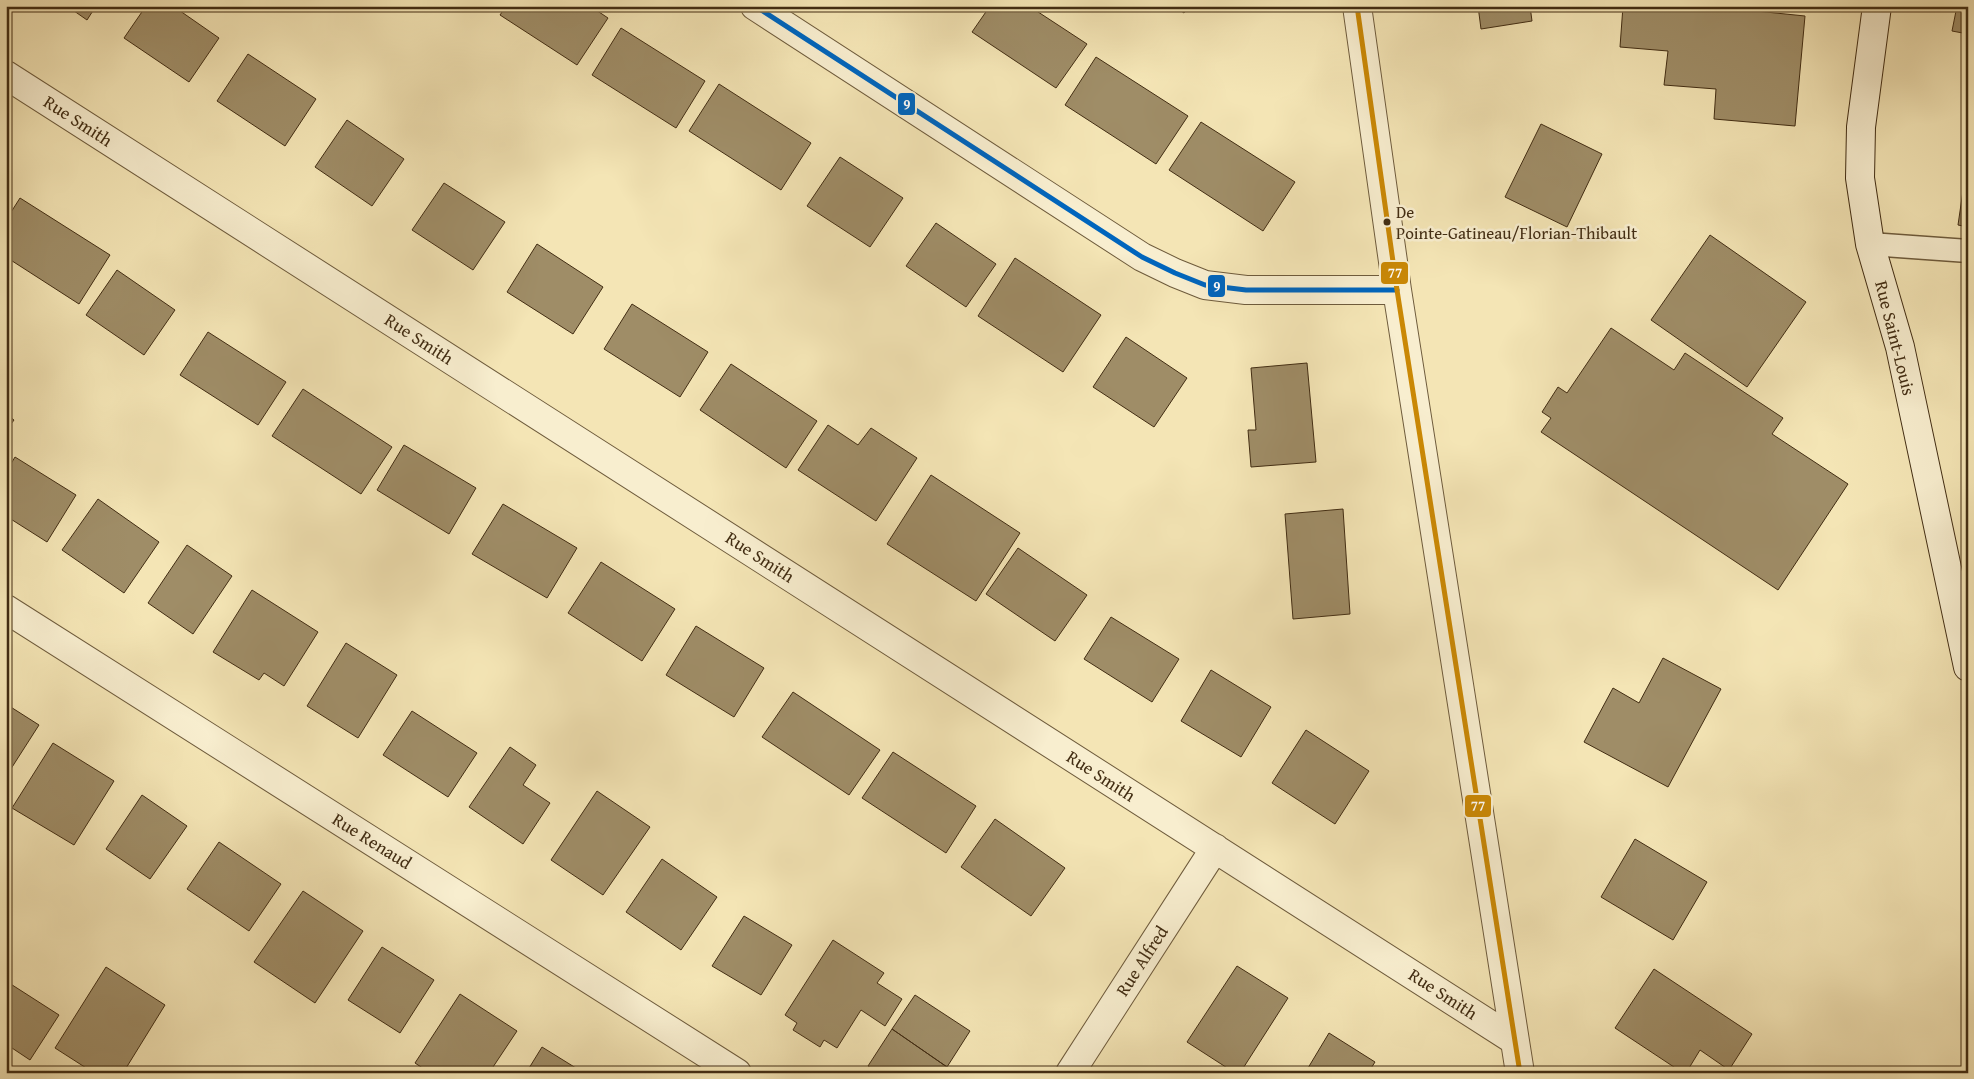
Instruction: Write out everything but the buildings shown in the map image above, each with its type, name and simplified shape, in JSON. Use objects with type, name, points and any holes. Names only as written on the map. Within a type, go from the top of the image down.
[{"type":"street","points":[[755,6],[1142,257],[1175,273],[1205,285],[1246,290],[1397,290]]},
{"type":"street","points":[[1357,6],[1397,290],[1520,1073]]},
{"type":"street","name":"Rue Saint-Louis","points":[[1877,6],[1861,126],[1860,178],[1870,244],[1900,347],[1968,667]]},
{"type":"street","name":"Rue Smith","points":[[6,75],[1514,1040]]},
{"type":"street","name":"Rue Renaud","points":[[6,609],[737,1073]]},
{"type":"street","name":"Rue Alfred","points":[[1070,1073],[1215,848]]},
{"type":"lane","points":[[1870,244],[1968,251]]},
{"type":"transit line","name":"9","points":[[755,6],[1142,257],[1175,273],[1205,285],[1246,290],[1397,290]]},
{"type":"transit line","name":"77","points":[[1357,6],[1397,290],[1520,1073]]},
{"type":"place","name":"De Pointe-Gatineau/Florian-Thibault","points":[[1387,222]]}]
